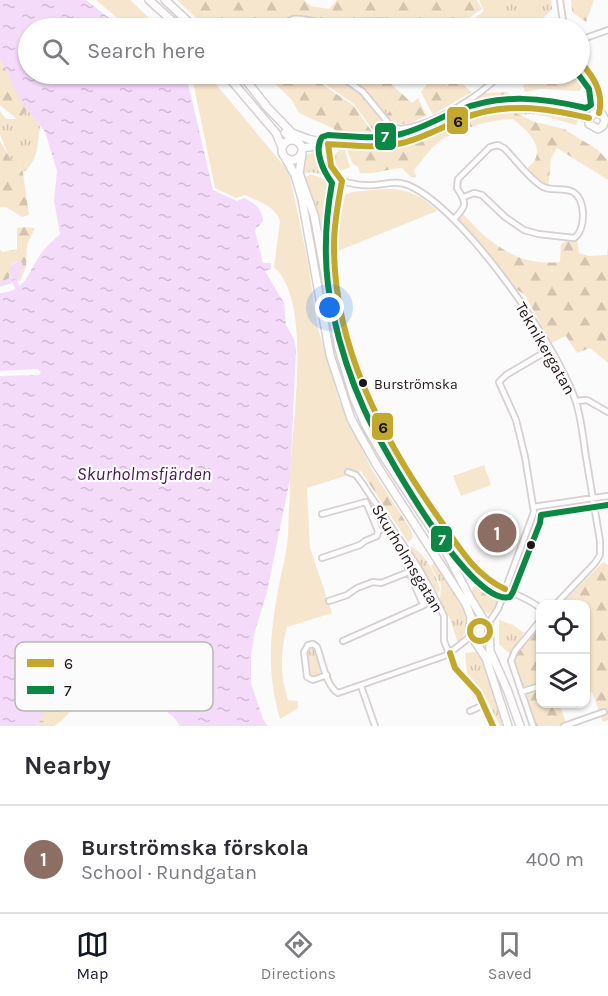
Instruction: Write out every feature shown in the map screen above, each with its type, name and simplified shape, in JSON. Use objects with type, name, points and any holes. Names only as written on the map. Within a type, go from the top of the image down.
[{"type":"main road","points":[[149,0],[169,18]]},
{"type":"main road","points":[[165,0],[184,18]]},
{"type":"main road","points":[[234,84],[276,133],[282,147],[282,154],[297,174],[314,215],[339,349],[358,407],[384,457],[443,546],[486,623],[490,633],[490,651],[520,726]]},
{"type":"main road","points":[[249,84],[281,128],[296,140],[302,151],[297,174]]},
{"type":"main road","points":[[265,105],[292,133],[328,144],[401,143],[471,115],[503,107],[539,107],[589,118]]},
{"type":"main road","points":[[599,113],[604,118],[605,128],[594,128],[589,124],[589,118],[599,113]]},
{"type":"main road","points":[[282,147],[288,140],[296,140]]},
{"type":"main road","points":[[286,159],[296,160],[302,151],[328,144]]},
{"type":"main road","points":[[300,183],[330,355],[348,411],[376,464],[466,604],[470,613],[472,638],[490,667],[508,726]]},
{"type":"main road","points":[[470,626],[476,621],[486,623]]},
{"type":"main road","points":[[472,638],[483,640],[490,633]]},
{"type":"street","points":[[560,0],[563,18]]},
{"type":"street","points":[[590,36],[608,30]]},
{"type":"street","points":[[590,74],[599,89],[601,99],[599,113]]},
{"type":"street","points":[[352,84],[363,92],[390,125],[399,129],[445,114],[489,84]]},
{"type":"street","points":[[328,144],[331,166],[342,181],[335,220],[334,249],[344,316],[361,378],[384,431],[426,500],[476,570],[493,584],[529,599],[536,605]]},
{"type":"street","points":[[454,219],[464,208],[464,196],[457,188],[458,179],[490,147],[501,146],[542,187],[570,191],[579,196],[583,205],[580,231],[574,238],[529,232],[510,221],[482,195],[474,193],[464,196]]},
{"type":"street","name":"Teknikergatan","points":[[342,181],[366,185],[394,183],[408,185],[428,196],[454,219],[522,303],[561,369],[576,401],[600,541],[600,555]]},
{"type":"street","points":[[486,623],[494,616],[506,590],[532,520],[533,507],[516,420],[499,382],[506,375],[540,355]]},
{"type":"street","points":[[576,401],[587,400],[608,412]]},
{"type":"street","name":"Skurholmsgatan","points":[[348,472],[356,475],[413,560],[444,616],[444,641],[455,668],[473,686],[493,726]]},
{"type":"street","points":[[533,507],[608,496]]},
{"type":"street","points":[[322,514],[365,502],[378,531],[377,536],[360,545],[322,558]]},
{"type":"street","points":[[368,508],[376,504]]},
{"type":"street","points":[[378,531],[390,526]]},
{"type":"street","points":[[560,600],[600,555],[606,557]]},
{"type":"street","points":[[344,641],[424,605],[407,564],[413,560]]},
{"type":"street","points":[[329,601],[373,582],[381,583],[409,572]]},
{"type":"street","points":[[422,602],[434,597]]},
{"type":"street","points":[[532,726],[511,663],[519,645],[536,626]]},
{"type":"street","points":[[327,675],[308,679],[304,657],[306,646],[311,644],[317,647],[327,675],[331,687],[336,693],[450,653],[472,638]]},
{"type":"street","points":[[361,686],[375,726]]},
{"type":"street","points":[[521,692],[536,687]]},
{"type":"street","points":[[470,711],[484,705]]},
{"type":"street","points":[[564,726],[604,712]]},
{"type":"green space","points":[[96,0],[130,0],[149,18],[117,18]]},
{"type":"green space","points":[[177,0],[304,0],[311,6],[329,9],[337,0],[477,0],[482,9],[469,18],[315,18],[306,16],[196,18]]},
{"type":"green space","points":[[479,0],[551,0],[552,9],[543,18],[475,18],[484,11]]},
{"type":"green space","points":[[571,0],[594,0],[587,18],[580,18],[572,12]]},
{"type":"green space","points":[[0,60],[28,110],[17,119],[0,105]]},
{"type":"green space","points":[[193,84],[216,84],[289,172],[308,262],[317,325],[339,400],[371,468],[307,488],[310,548],[332,613],[287,627],[282,655],[283,682],[288,700],[298,701],[298,708],[280,719],[273,684],[271,652],[273,620],[288,535],[297,376],[294,312],[287,286],[274,267],[280,221],[274,211],[245,195],[236,198],[215,188]]},
{"type":"green space","points":[[275,84],[322,84],[354,106],[377,139],[344,136],[299,113],[291,99]]},
{"type":"green space","points":[[325,84],[348,84],[364,95],[385,125],[374,132],[354,104]]},
{"type":"green space","points":[[356,84],[375,84],[397,105],[386,115],[371,96]]},
{"type":"green space","points":[[375,84],[391,84],[412,103],[418,98],[427,116],[410,123],[396,123],[386,115],[397,105]]},
{"type":"green space","points":[[427,84],[445,84],[447,86],[463,84],[471,92],[433,115],[421,92]]},
{"type":"green space","points":[[526,84],[582,84],[580,91],[541,89],[525,92],[523,86]]},
{"type":"green space","points":[[507,92],[514,98],[472,110],[435,127],[393,139],[390,133],[429,123],[483,93]]},
{"type":"green space","points":[[512,109],[545,111],[578,121],[576,125],[530,114],[497,117],[363,169],[353,164],[347,150],[345,151],[350,167],[340,171],[336,165],[335,154],[340,149],[402,146],[423,140],[472,119]]},
{"type":"green space","points":[[28,110],[40,126],[35,157],[23,173],[17,160],[11,161],[0,135],[0,111],[6,119],[17,119]]},
{"type":"green space","points":[[496,112],[513,112],[535,122],[564,129],[598,150],[608,161],[608,180],[557,148],[551,159],[548,189],[525,171],[535,160],[536,148],[531,137],[513,119],[475,125],[440,141],[414,170],[416,177],[412,178],[402,168],[372,173],[360,173],[359,171],[354,149],[390,149],[411,145],[444,130]]},
{"type":"green space","points":[[0,141],[11,160],[17,160],[23,173],[29,215],[22,217],[6,207],[0,207]]},
{"type":"green space","points":[[318,152],[331,176],[310,172],[302,174],[302,160]]},
{"type":"green space","points":[[311,175],[335,180],[331,220],[331,254],[337,298],[361,391],[365,395],[380,431],[377,434],[358,395],[348,363],[334,303],[321,225],[304,177]]},
{"type":"green space","points":[[384,189],[413,194],[437,211],[338,251],[338,230],[345,195],[352,192]]},
{"type":"green space","points":[[461,212],[483,235],[475,243],[454,219]]},
{"type":"green space","points":[[17,228],[35,228],[27,245],[26,267],[20,281],[18,281],[22,273],[18,261],[11,266],[9,280],[0,285],[0,250],[3,252],[17,249]]},
{"type":"green space","points":[[483,235],[519,257],[548,263],[560,262],[561,244],[577,236],[579,253],[589,256],[607,255],[608,246],[608,363],[590,348],[577,353],[566,336],[551,343],[525,295],[516,289],[475,243]]},
{"type":"green space","points":[[385,439],[447,535],[444,538],[380,442]]},
{"type":"green space","points":[[484,465],[491,485],[461,496],[453,476]]},
{"type":"green space","points":[[371,468],[411,530],[413,538],[408,542],[361,471]]},
{"type":"green space","points":[[412,547],[421,554],[436,577],[440,589],[438,593],[410,548]]},
{"type":"green space","points":[[435,561],[455,590],[465,612],[467,622],[465,633],[458,643],[440,600],[441,585],[431,566]]},
{"type":"green space","points":[[603,562],[608,565],[608,720],[603,722],[592,692],[590,693],[590,600],[565,600]]},
{"type":"green space","points":[[477,579],[493,590],[499,599],[495,609],[488,614],[479,608],[471,591]]},
{"type":"green space","points":[[478,581],[491,590],[490,605],[486,609],[481,606],[476,590]]},
{"type":"green space","points":[[499,620],[513,625],[524,633],[510,654],[499,644]]},
{"type":"green space","points":[[536,630],[536,708],[561,708],[567,726],[535,726],[513,661],[524,643]]},
{"type":"green space","points":[[315,645],[327,675],[308,678],[305,648]]},
{"type":"green space","points":[[480,651],[505,726],[500,726],[484,694],[467,673],[465,653]]},
{"type":"green space","points":[[44,711],[70,711],[54,726],[37,726]]},
{"type":"water","name":"Skurholmsfjärden","points":[[0,0],[86,0],[109,18],[18,18],[18,84],[188,84],[213,190],[237,201],[244,198],[255,204],[261,213],[263,221],[255,230],[263,263],[271,263],[271,269],[265,271],[284,303],[286,325],[294,339],[296,350],[290,479],[267,592],[255,631],[251,654],[251,683],[263,719],[268,726],[180,726],[165,711],[213,711],[213,642],[15,642],[15,711],[45,711],[37,726],[0,726],[0,376],[39,375],[41,372],[38,369],[0,371],[0,293],[9,292],[21,285],[42,252],[60,234],[54,201],[57,171],[45,132],[19,99],[0,60]]},
{"type":"water","points":[[18,261],[22,262],[21,274],[18,281],[11,282],[9,267]]},
{"type":"waterway","points":[[0,284],[10,281]]},
{"type":"waterway","points":[[15,282],[17,287]]},
{"type":"transit line","name":"6","points":[[590,75],[599,91],[599,113]]},
{"type":"transit line","name":"7","points":[[585,84],[589,89],[591,105],[586,108],[538,100],[491,101],[392,136],[328,135],[322,137],[319,155],[332,183],[326,232],[326,265],[330,298],[350,374],[364,409],[406,486],[450,551],[472,577],[493,593],[510,597],[540,523],[541,515],[608,505]]},
{"type":"transit line","name":"6","points":[[328,144],[393,145],[417,138],[478,113],[509,108],[541,109],[589,118]]},
{"type":"transit line","name":"6","points":[[328,144],[331,166],[342,181],[334,236],[336,281],[342,318],[365,388],[398,455],[452,538],[475,567],[505,589]]},
{"type":"transit line","name":"6","points":[[480,621],[487,624],[490,631],[487,638],[480,641],[473,638],[470,631],[473,624],[480,621]]},
{"type":"transit line","name":"6","points":[[450,653],[455,668],[478,693],[493,726]]},
{"type":"place","name":"Burströmska","points":[[363,383]]},
{"type":"place","name":"Burströmska förskola","points":[[497,533]]}]
